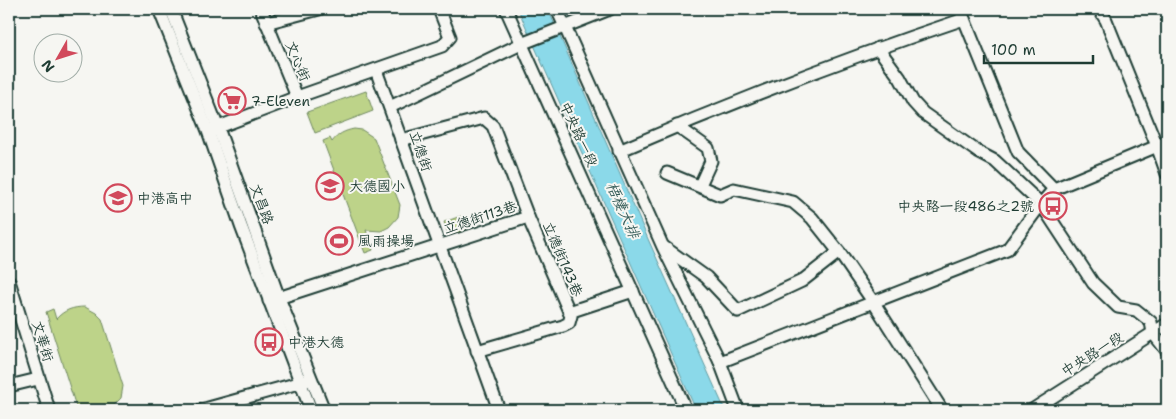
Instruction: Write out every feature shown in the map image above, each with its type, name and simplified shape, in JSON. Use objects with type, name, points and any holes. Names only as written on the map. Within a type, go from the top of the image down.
[{"type":"street","name":"文昌路","points":[[159,9],[213,130]]},
{"type":"street","name":"文昌路","points":[[171,9],[274,299],[310,410]]},
{"type":"street","name":"文心街","points":[[261,9],[297,97]]},
{"type":"street","points":[[266,23],[319,9]]},
{"type":"street","points":[[213,130],[297,97],[442,46],[450,36],[439,9]]},
{"type":"street","name":"中央路一段","points":[[506,9],[686,410]]},
{"type":"street","points":[[557,9],[663,247],[720,362],[738,410]]},
{"type":"street","points":[[390,107],[521,44],[610,9]]},
{"type":"street","points":[[1099,9],[1106,20],[1162,144],[1167,174]]},
{"type":"street","points":[[619,151],[677,126],[962,14],[1018,152],[1054,189]]},
{"type":"street","points":[[878,48],[922,113],[978,152],[995,161],[1041,204],[1093,282],[1118,307],[1136,310],[1150,322],[1153,333],[1167,351]]},
{"type":"street","name":"立德街","points":[[376,70],[499,410]]},
{"type":"street","name":"立德街113巷","points":[[274,299],[528,217],[493,126],[484,118],[401,140]]},
{"type":"street","points":[[677,126],[708,148],[711,161],[700,185]]},
{"type":"street","points":[[720,362],[1007,250],[1054,189],[1162,144]]},
{"type":"street","points":[[667,173],[720,194],[734,189],[793,202],[812,218],[874,303],[942,410]]},
{"type":"street","name":"立德街143巷","points":[[477,351],[564,326],[569,322],[571,316],[528,217]]},
{"type":"street","points":[[663,247],[706,277],[738,311],[802,281],[838,252]]},
{"type":"street","name":"文華街","points":[[9,281],[48,410]]},
{"type":"street","name":"立德街143巷","points":[[569,312],[633,291]]},
{"type":"street","name":"文昌路","points":[[274,299],[312,379],[324,410]]},
{"type":"street","name":"中央路一段","points":[[1032,410],[1167,324]]},
{"type":"street","points":[[9,386],[38,379]]},
{"type":"street","points":[[201,410],[300,384],[312,379]]},
{"type":"green space","points":[[366,91],[373,111],[315,133],[307,112]]},
{"type":"green space","points":[[354,129],[362,130],[374,138],[400,205],[398,217],[389,227],[381,231],[366,230],[373,250],[365,253],[323,141],[330,138],[332,142],[342,133]]},
{"type":"green space","points":[[461,216],[467,233],[450,239],[444,222]]},
{"type":"green space","points":[[85,307],[102,319],[123,386],[121,398],[109,410],[77,410],[46,312],[53,309],[56,319],[62,313],[69,310]]},
{"type":"water","name":"梧棲大排","points":[[518,9],[548,9],[725,410],[696,410]]},
{"type":"place","name":"7-Eleven","points":[[232,101]]},
{"type":"place","name":"大德國小","points":[[330,186]]},
{"type":"place","name":"中港高中","points":[[118,198]]},
{"type":"place","name":"中央路一段486之2號","points":[[1053,206]]},
{"type":"place","name":"風雨操場","points":[[339,241]]},
{"type":"place","name":"中港大德","points":[[269,342]]}]
